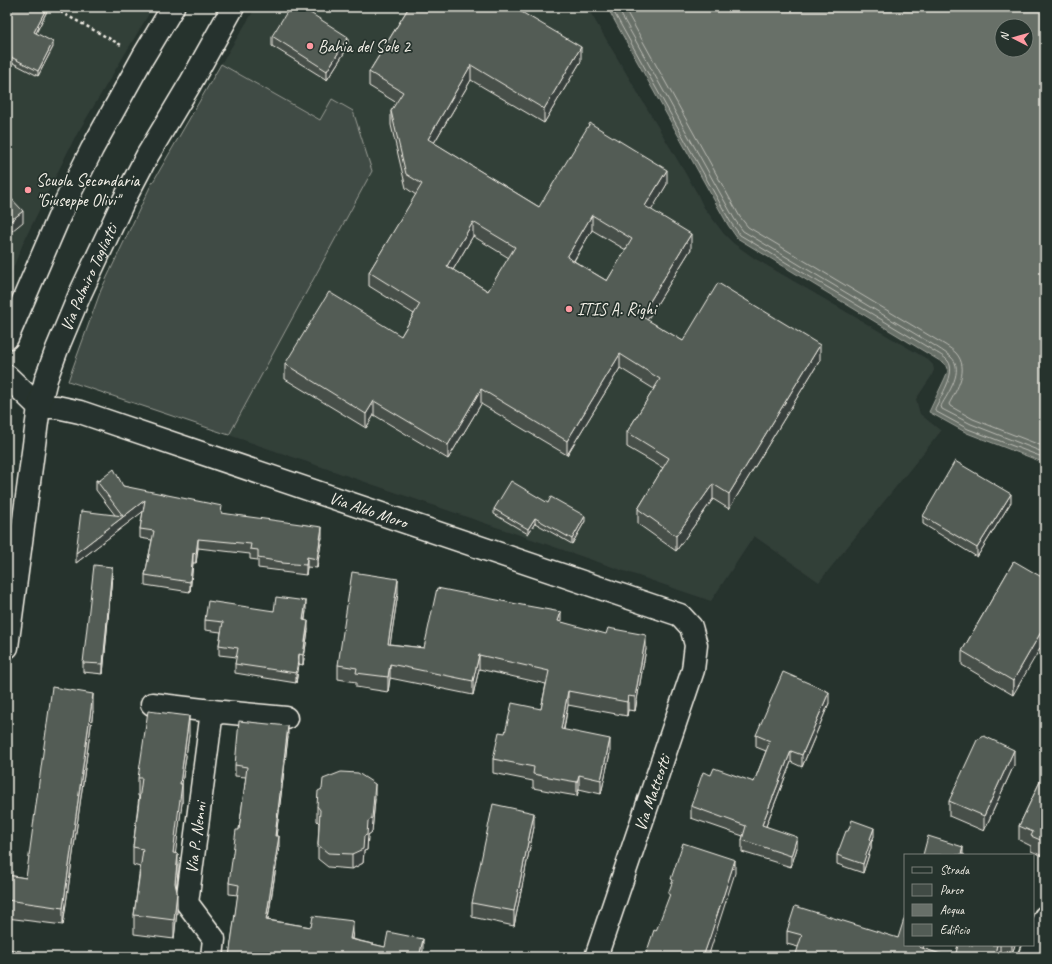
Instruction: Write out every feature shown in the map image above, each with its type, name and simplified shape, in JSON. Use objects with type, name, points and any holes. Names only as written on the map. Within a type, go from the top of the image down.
[{"type":"street","points":[[7,338],[65,203],[92,149],[143,57],[173,7]]},
{"type":"street","name":"Via Palmiro Togliatti","points":[[7,647],[39,407],[46,378],[78,300],[124,200],[147,156],[190,84],[233,7]]},
{"type":"street","points":[[7,376],[39,407]]},
{"type":"street","name":"Via Aldo Moro","points":[[39,407],[57,407],[80,412],[680,615],[691,627]]},
{"type":"street","name":"Via Matteotti","points":[[596,957],[693,670],[696,645],[691,627]]},
{"type":"street","points":[[152,704],[286,718]]},
{"type":"street","name":"Via P. Nenni","points":[[212,710],[187,903],[214,939],[212,957]]},
{"type":"street","points":[[1034,944],[1045,916]]},
{"type":"street","points":[[1029,957],[1033,946]]},
{"type":"path","points":[[55,9],[130,49]]},
{"type":"shaded area","points":[[7,7],[153,7],[74,139],[24,241],[7,283]]},
{"type":"shaded area","name":"ITIS A. Righi","points":[[256,7],[587,7],[697,193],[703,206],[724,234],[733,243],[754,258],[927,359],[933,365],[934,370],[916,399],[920,414],[941,431],[819,582],[754,536],[711,601],[229,435],[372,171],[320,120],[221,64]]},
{"type":"green space","points":[[221,64],[320,120],[332,99],[353,111],[372,171],[229,435],[68,381],[101,290],[150,187]]},
{"type":"water","points":[[607,7],[1045,7],[1045,463],[967,433],[929,412],[948,371],[945,364],[737,238],[728,225]]},
{"type":"building","points":[[7,7],[47,7],[34,32],[53,42],[38,71],[9,56],[7,60]]},
{"type":"building","name":"Bahia del Sole 2","points":[[290,7],[301,7],[348,37],[327,71],[272,36]]},
{"type":"building","points":[[409,7],[513,7],[581,47],[544,109],[471,65],[428,139],[539,207],[590,123],[667,170],[645,206],[691,234],[641,316],[683,341],[718,283],[820,345],[729,494],[713,484],[676,536],[638,509],[669,458],[627,432],[660,379],[620,354],[567,441],[481,389],[448,445],[374,401],[366,414],[285,364],[329,292],[401,336],[420,304],[369,272],[422,184],[406,174],[391,111],[403,92],[369,72]],"holes":[[[592,215],[632,239],[607,281],[567,257]],[[473,222],[515,247],[488,291],[447,266]]]},
{"type":"building","points":[[7,128],[10,132],[7,139]]},
{"type":"building","points":[[7,194],[23,211],[7,224]]},
{"type":"building","points":[[955,461],[1011,494],[977,548],[923,516]]},
{"type":"building","points":[[114,469],[123,486],[222,506],[221,513],[322,527],[317,559],[307,557],[306,565],[282,563],[258,558],[258,550],[250,549],[251,544],[198,539],[196,554],[193,553],[190,582],[145,575],[154,531],[140,529],[145,500],[76,553],[81,511],[123,516],[96,480],[99,481]]},
{"type":"building","points":[[511,481],[548,503],[551,497],[585,516],[572,539],[535,518],[528,529],[494,509]]},
{"type":"building","points":[[1014,561],[1045,579],[1045,625],[1013,681],[962,651]]},
{"type":"building","points":[[94,565],[112,567],[103,664],[83,663]]},
{"type":"building","points":[[352,572],[398,579],[388,644],[424,648],[437,588],[561,612],[558,621],[606,634],[608,628],[646,635],[635,697],[628,696],[627,702],[568,691],[561,729],[610,739],[601,780],[579,775],[577,782],[533,774],[534,767],[493,759],[499,732],[505,733],[512,703],[541,709],[549,671],[479,655],[473,681],[390,664],[388,677],[356,673],[357,668],[338,665]]},
{"type":"building","points":[[276,597],[306,601],[303,620],[308,621],[303,655],[299,654],[296,673],[235,664],[238,648],[219,645],[223,622],[205,620],[208,601],[274,611]]},
{"type":"building","points":[[783,672],[829,692],[802,755],[791,751],[762,825],[797,837],[791,856],[742,840],[746,826],[691,806],[703,772],[711,775],[714,768],[754,782],[770,741],[756,735]]},
{"type":"building","points":[[52,687],[93,694],[63,908],[7,900],[7,875],[26,878]]},
{"type":"building","points":[[148,711],[189,716],[173,853],[178,854],[175,883],[177,892],[174,920],[134,915],[143,849],[133,847],[142,778],[138,778]]},
{"type":"building","points":[[239,721],[288,726],[275,836],[279,836],[266,920],[311,927],[313,916],[353,921],[350,939],[385,947],[388,932],[423,939],[420,953],[423,954],[422,957],[229,957],[239,885],[229,883],[236,830],[239,830],[247,767],[235,765]]},
{"type":"building","points":[[984,736],[1014,750],[984,816],[949,801],[977,740]]},
{"type":"building","points":[[1045,771],[1045,842],[1031,836],[1033,832],[1019,826]]},
{"type":"building","points":[[341,772],[358,773],[375,784],[372,818],[368,821],[367,835],[364,836],[363,849],[352,854],[328,853],[318,845],[320,810],[317,806],[318,791],[322,789],[323,779]]},
{"type":"building","points":[[493,804],[534,813],[514,911],[472,903]]},
{"type":"building","points":[[852,820],[874,828],[863,864],[837,855]]},
{"type":"building","points":[[928,836],[963,847],[961,854],[923,854]]},
{"type":"building","points":[[683,843],[735,860],[710,937],[703,957],[645,957],[654,930],[656,931],[670,894],[668,894],[673,880],[671,879]]},
{"type":"building","points":[[795,906],[898,938],[904,919],[904,946],[919,946],[950,957],[795,957],[802,935],[787,931]]},
{"type":"building","points":[[958,946],[997,946],[994,957],[955,957]]},
{"type":"building","points":[[7,949],[21,951],[20,957],[7,957]]},
{"type":"place","name":"Bahia del Sole 2","points":[[310,46]]},
{"type":"place","name":"Scuola Secondaria \"Giuseppe Olivi\"","points":[[28,190]]},
{"type":"place","name":"ITIS A. Righi","points":[[569,309]]}]
